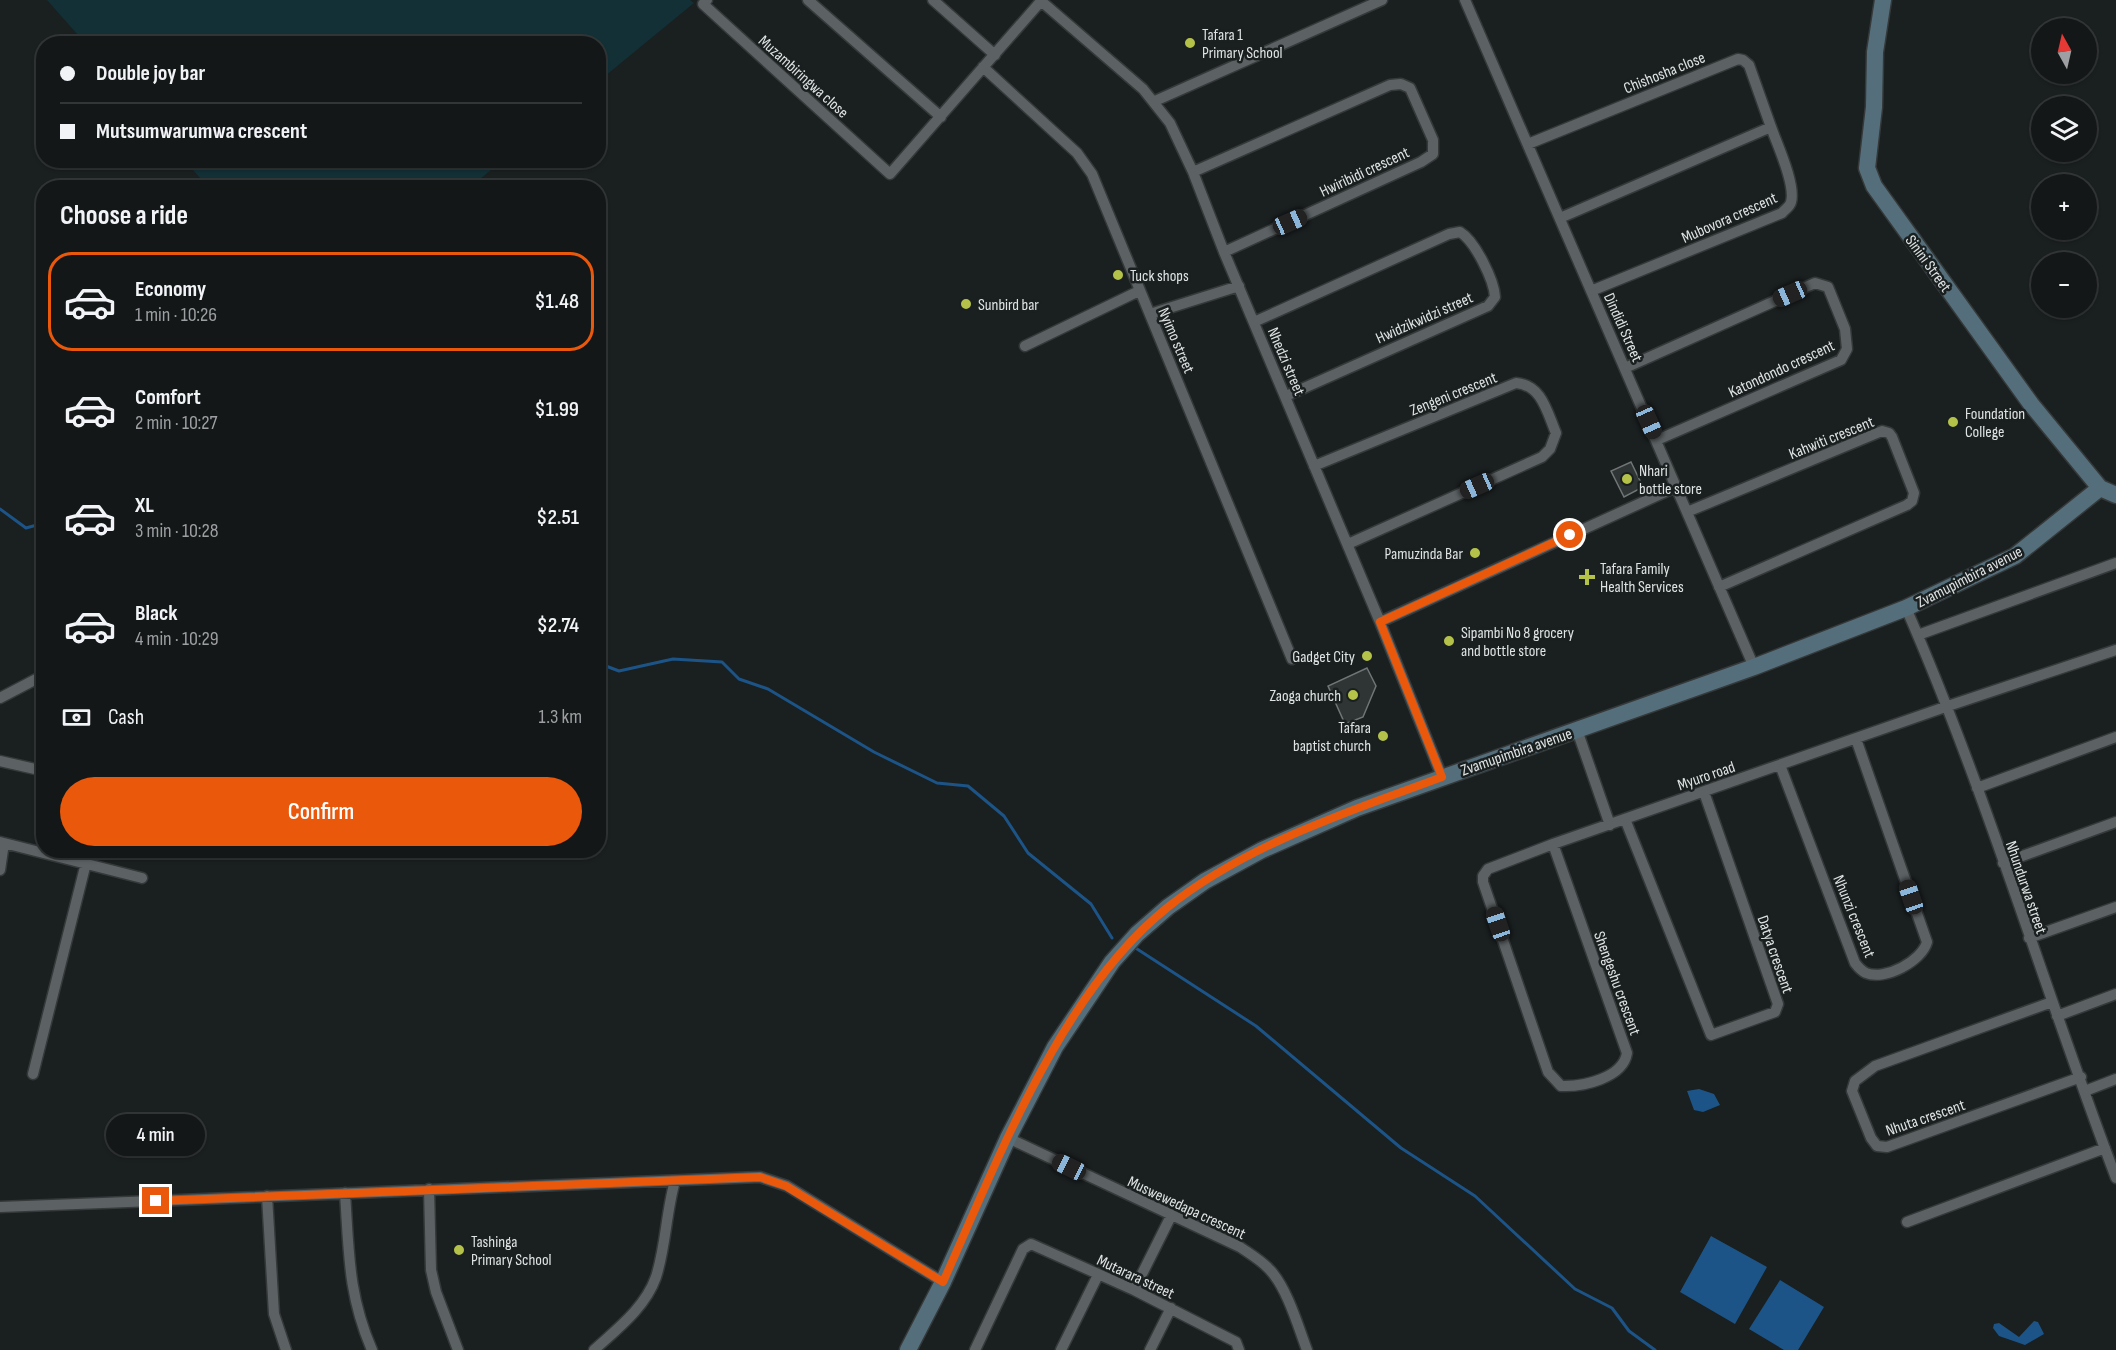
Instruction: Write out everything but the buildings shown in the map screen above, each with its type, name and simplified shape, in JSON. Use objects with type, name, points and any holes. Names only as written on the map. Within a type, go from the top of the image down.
[{"type":"street","name":"Muzambiringwa close","points":[[707,0],[703,4],[890,174],[941,117]]},
{"type":"street","points":[[808,0],[941,117],[1042,1]]},
{"type":"street","points":[[933,0],[995,55]]},
{"type":"street","points":[[1155,101],[1382,0]]},
{"type":"street","name":"Dindidi Street","points":[[1465,0],[1754,667]]},
{"type":"street","name":"Sinini Street","points":[[1883,0],[1875,52],[1874,107],[1867,168],[1874,186],[2031,404],[2100,489]]},
{"type":"street","name":"Nhedzi street","points":[[1042,1],[1155,101],[1170,123],[1193,172],[1224,252],[1348,544],[1442,777]]},
{"type":"street","name":"Chishosha close","points":[[1528,144],[1738,59],[1749,65],[1771,127]]},
{"type":"street","name":"Nyimo street","points":[[983,67],[1085,162],[1092,174],[1292,659]]},
{"type":"street","name":"Hwiribidi crescent","points":[[1193,172],[1390,85],[1401,84],[1410,88],[1433,140],[1433,154],[1420,162],[1224,252]]},
{"type":"street","points":[[1560,218],[1771,127]]},
{"type":"street","name":"Mubovora crescent","points":[[1591,291],[1782,213],[1789,207],[1792,201],[1789,178],[1771,127]]},
{"type":"street","name":"Hwidzikwidzi street","points":[[1254,322],[1449,234],[1460,232],[1468,237],[1494,286],[1495,297],[1488,306],[1286,396]]},
{"type":"street","name":"Katondondo crescent","points":[[1625,368],[1815,283],[1824,284],[1831,292],[1848,340],[1846,355],[1841,360],[1657,440]]},
{"type":"street","points":[[1150,314],[1239,286]]},
{"type":"street","points":[[1025,346],[1139,291]]},
{"type":"street","name":"Zengeni crescent","points":[[1314,466],[1516,383],[1525,384],[1534,389],[1542,398],[1556,433],[1550,449],[1542,456],[1348,544]]},
{"type":"street","name":"Kahwiti crescent","points":[[1687,512],[1882,432],[1889,433],[1892,437],[1914,493],[1907,505],[1719,587]]},
{"type":"street","points":[[1380,622],[1676,487]]},
{"type":"street","points":[[2100,489],[2116,495]]},
{"type":"street","name":"Zvamupimbira avenue","points":[[908,1350],[943,1282],[1008,1138],[1055,1047],[1090,993],[1125,948],[1168,907],[1205,881],[1262,850],[1357,808],[1754,667],[1906,608],[2015,556],[2100,489]]},
{"type":"street","points":[[1918,635],[2116,563]]},
{"type":"street","name":"Nhundurwa street","points":[[1906,608],[1948,706],[2057,1016],[2115,1170]]},
{"type":"street","name":"Myuro road","points":[[1483,882],[1483,876],[1488,870],[1553,844],[2116,650]]},
{"type":"street","points":[[0,698],[36,679]]},
{"type":"street","points":[[1577,730],[1610,825]]},
{"type":"street","points":[[1977,788],[2116,737]]},
{"type":"street","name":"Nhunzi crescent","points":[[1780,765],[1855,963],[1867,974],[1878,975],[1889,972],[1909,963],[1922,953],[1927,942],[1856,739]]},
{"type":"street","points":[[0,761],[36,769]]},
{"type":"street","name":"Datya crescent","points":[[1625,819],[1711,1035],[1753,1022],[1774,1012],[1778,1004],[1704,792]]},
{"type":"street","points":[[2003,863],[2116,822]]},
{"type":"street","points":[[0,870],[2,842],[36,850]]},
{"type":"street","name":"Shengeshu crescent","points":[[1483,882],[1553,1079],[1561,1086],[1574,1087],[1601,1078],[1620,1068],[1626,1060],[1627,1053],[1553,844]]},
{"type":"street","points":[[66,858],[142,878]]},
{"type":"street","points":[[33,1074],[86,863]]},
{"type":"street","points":[[2029,938],[2116,907]]},
{"type":"street","points":[[2057,1016],[2116,994]]},
{"type":"street","name":"Nhuta crescent","points":[[2052,1002],[1875,1066],[1855,1082],[1852,1091],[1870,1138],[1877,1146],[1887,1147],[2080,1077]]},
{"type":"street","points":[[2085,1091],[2116,1079]]},
{"type":"street","name":"Muswewedapa crescent","points":[[1008,1138],[1240,1247],[1272,1272],[1307,1350]]},
{"type":"street","points":[[1908,1222],[2105,1148]]},
{"type":"street","points":[[0,1207],[760,1177],[786,1186],[943,1282]]},
{"type":"street","points":[[594,1350],[632,1314],[647,1295],[655,1279],[675,1181]]},
{"type":"street","points":[[429,1189],[431,1270],[436,1292],[458,1350]]},
{"type":"street","points":[[345,1193],[351,1281],[357,1313],[372,1350]]},
{"type":"street","points":[[267,1196],[274,1314],[286,1350]]},
{"type":"street","points":[[1134,1290],[1171,1216]]},
{"type":"street","name":"Mutarara street","points":[[975,1350],[1023,1249],[1030,1244],[1171,1308],[1237,1346]]},
{"type":"street","points":[[1061,1350],[1098,1275]]},
{"type":"street","points":[[1150,1350],[1171,1308]]},
{"type":"shaded area","points":[[47,0],[690,0],[694,3],[606,75],[606,36],[79,36]]},
{"type":"shaded area","points":[[191,168],[493,168],[479,180],[202,180]]},
{"type":"water","points":[[1699,1089],[1714,1094],[1720,1105],[1703,1112],[1694,1110],[1687,1091]]},
{"type":"water","points":[[1711,1236],[1767,1267],[1735,1324],[1680,1292]]},
{"type":"water","points":[[1780,1280],[1824,1307],[1798,1350],[1784,1350],[1749,1329]]},
{"type":"water","points":[[2034,1321],[2038,1322],[2044,1334],[2025,1345],[1999,1336],[1993,1328],[1994,1324],[1999,1323],[2019,1337]]},
{"type":"waterway","points":[[0,509],[26,528],[36,525]]},
{"type":"waterway","points":[[606,666],[619,671],[673,659],[722,662],[739,679],[768,689],[874,752],[937,783],[968,786],[1004,816],[1028,853],[1091,904],[1112,938]]},
{"type":"waterway","points":[[1134,947],[1256,1026],[1401,1148],[1475,1196],[1575,1289],[1612,1308],[1629,1331],[1655,1350]]},
{"type":"place","name":"Tafara 1 Primary School","points":[[1190,43]]},
{"type":"place","name":"Tuck shops","points":[[1118,275]]},
{"type":"place","name":"Sunbird bar","points":[[966,304]]},
{"type":"place","name":"Foundation College","points":[[1953,422]]},
{"type":"place","name":"Nhari bottle store","points":[[1627,479]]},
{"type":"place","name":"Pamuzinda Bar","points":[[1475,553]]},
{"type":"place","name":"Tafara Family Health Services","points":[[1587,577]]},
{"type":"place","name":"Sipambi No 8 grocery and bottle store","points":[[1449,641]]},
{"type":"place","name":"Gadget City","points":[[1367,656]]},
{"type":"place","name":"Zaoga church","points":[[1353,695]]},
{"type":"place","name":"Tafara baptist church","points":[[1383,736]]},
{"type":"place","name":"Tashinga Primary School","points":[[459,1250]]},
{"type":"route","points":[[156,1201],[760,1177],[786,1186],[943,1282],[1008,1138],[1055,1047],[1112,962],[1137,934],[1168,907],[1205,881],[1262,850],[1357,808],[1442,777],[1380,622],[1570,535]]}]
